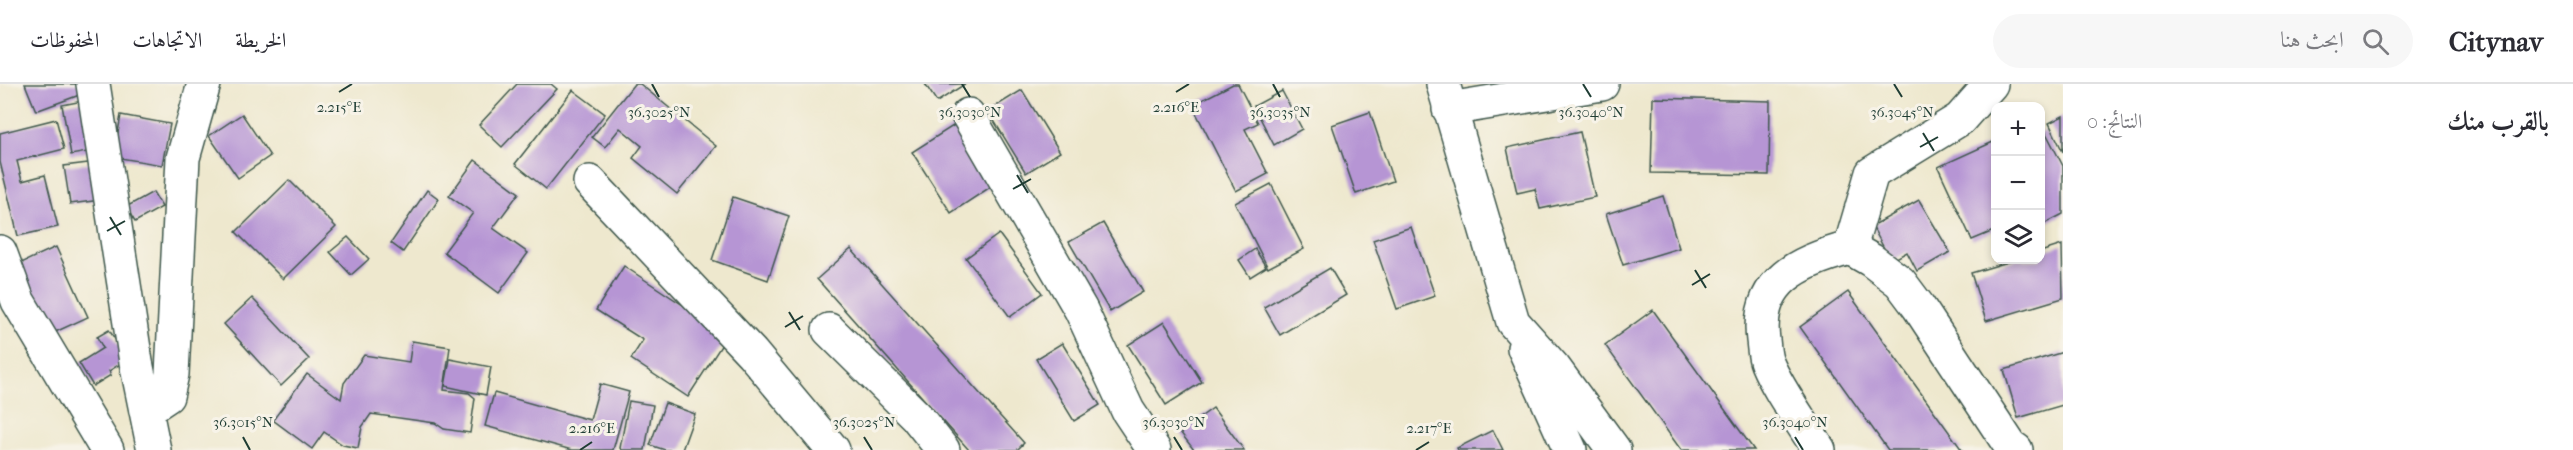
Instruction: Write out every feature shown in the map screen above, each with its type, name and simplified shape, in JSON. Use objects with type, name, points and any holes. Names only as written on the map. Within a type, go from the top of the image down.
[{"type":"street","points":[[93,84],[154,450]]},
{"type":"street","points":[[146,410],[167,396],[172,374],[183,158],[204,84]]},
{"type":"street","points":[[1570,450],[1513,322],[1446,96],[1602,84]]},
{"type":"street","points":[[1850,248],[1872,173],[1960,119],[1991,84]]},
{"type":"street","points":[[968,115],[1081,310],[1128,411],[1154,450]]},
{"type":"street","points":[[590,182],[752,353],[833,450]]},
{"type":"street","points":[[1819,450],[1766,362],[1760,321],[1771,289],[1793,270],[1826,254],[1850,248],[1871,260],[1900,282],[2011,447],[2016,450]]},
{"type":"street","points":[[0,252],[18,301],[107,450]]},
{"type":"street","points":[[1513,322],[1554,368],[1614,450]]},
{"type":"street","points":[[829,330],[916,416],[943,450]]},
{"type":"building","points":[[25,84],[90,84],[93,90],[36,111]]},
{"type":"building","points":[[517,84],[551,84],[557,89],[502,147],[479,125]]},
{"type":"building","points":[[634,84],[640,84],[716,146],[677,194],[633,158],[642,146],[620,128],[605,147],[592,137]]},
{"type":"building","points":[[925,84],[965,84],[937,102]]},
{"type":"building","points":[[1233,84],[1238,84],[1258,123],[1245,129],[1268,174],[1236,191],[1192,105]]},
{"type":"building","points":[[573,90],[605,114],[546,189],[515,164]]},
{"type":"building","points":[[1022,90],[1060,152],[1026,173],[988,111]]},
{"type":"building","points":[[1282,91],[1302,129],[1274,145],[1254,106]]},
{"type":"building","points":[[1653,98],[1770,101],[1769,175],[1651,173]]},
{"type":"building","points":[[88,100],[98,150],[71,155],[62,105]]},
{"type":"building","points":[[1370,112],[1393,181],[1356,194],[1332,125]]},
{"type":"building","points":[[242,114],[270,156],[238,178],[209,136]]},
{"type":"building","points":[[121,115],[170,124],[162,165],[114,157]]},
{"type":"building","points":[[2063,116],[2063,152],[2049,123]]},
{"type":"building","points":[[56,119],[64,149],[17,161],[22,181],[45,175],[58,227],[18,236],[0,162],[0,133]]},
{"type":"building","points":[[956,124],[995,184],[951,213],[912,152]]},
{"type":"building","points":[[2045,131],[2063,166],[2063,214],[2045,223]]},
{"type":"building","points":[[1580,132],[1595,197],[1540,209],[1535,189],[1517,193],[1507,148]]},
{"type":"building","points":[[1991,143],[1991,232],[1972,240],[1938,167]]},
{"type":"building","points":[[475,160],[519,193],[493,228],[528,253],[499,293],[444,252],[473,213],[449,196]]},
{"type":"building","points":[[96,162],[101,200],[70,204],[64,166]]},
{"type":"building","points":[[289,180],[336,227],[283,279],[236,232]]},
{"type":"building","points":[[1271,184],[1304,249],[1268,268],[1235,203]]},
{"type":"building","points":[[427,190],[439,199],[403,252],[391,243]]},
{"type":"building","points":[[153,192],[162,207],[135,222],[126,207]]},
{"type":"building","points":[[1663,196],[1679,248],[1623,265],[1606,214]]},
{"type":"building","points":[[733,197],[789,216],[768,280],[712,260]]},
{"type":"building","points":[[1919,200],[1950,252],[1917,271],[1907,252],[1891,261],[1872,226]]},
{"type":"building","points":[[1103,223],[1143,292],[1110,312],[1069,242]]},
{"type":"building","points":[[1411,227],[1435,296],[1397,309],[1373,240]]},
{"type":"building","points":[[999,234],[1042,293],[1010,317],[966,258]]},
{"type":"building","points":[[348,237],[369,259],[351,275],[330,252]]},
{"type":"building","points":[[2062,245],[2063,298],[1986,321],[1971,273],[2001,264],[2045,264],[2045,250]]},
{"type":"building","points":[[56,247],[88,317],[51,334],[19,264]]},
{"type":"building","points":[[851,249],[1024,443],[1017,450],[969,450],[817,279]]},
{"type":"building","points":[[1255,249],[1266,267],[1250,277],[1239,260]]},
{"type":"building","points":[[624,266],[728,335],[688,397],[631,359],[643,340],[596,310]]},
{"type":"building","points":[[1330,268],[1346,295],[1280,335],[1264,307]]},
{"type":"building","points":[[1848,292],[1962,450],[1888,450],[1800,327]]},
{"type":"building","points":[[252,298],[309,359],[281,386],[224,324]]},
{"type":"building","points":[[1653,310],[1754,450],[1681,450],[1605,345]]},
{"type":"building","points":[[1164,322],[1202,382],[1166,405],[1128,345]]},
{"type":"building","points":[[109,330],[128,359],[109,371],[111,375],[93,386],[79,363],[103,348],[97,337]]},
{"type":"building","points":[[412,341],[450,347],[444,390],[469,393],[475,398],[470,433],[444,429],[435,423],[371,414],[362,427],[358,448],[343,445],[324,432],[312,449],[273,420],[307,374],[341,399],[344,383],[364,355],[409,362]]},
{"type":"building","points":[[1062,343],[1100,405],[1074,421],[1036,359]]},
{"type":"building","points":[[2063,352],[2063,405],[2018,418],[2004,370]]},
{"type":"building","points":[[450,359],[491,367],[486,395],[445,386]]},
{"type":"building","points":[[600,384],[629,392],[613,450],[572,450],[485,426],[494,393],[590,420]]},
{"type":"building","points":[[629,401],[653,405],[645,450],[622,450],[620,448]]},
{"type":"building","points":[[665,403],[695,414],[682,450],[665,450],[650,445]]},
{"type":"building","points":[[1213,408],[1244,450],[1194,450],[1180,432]]},
{"type":"building","points":[[1493,430],[1503,450],[1458,450],[1457,448]]}]
